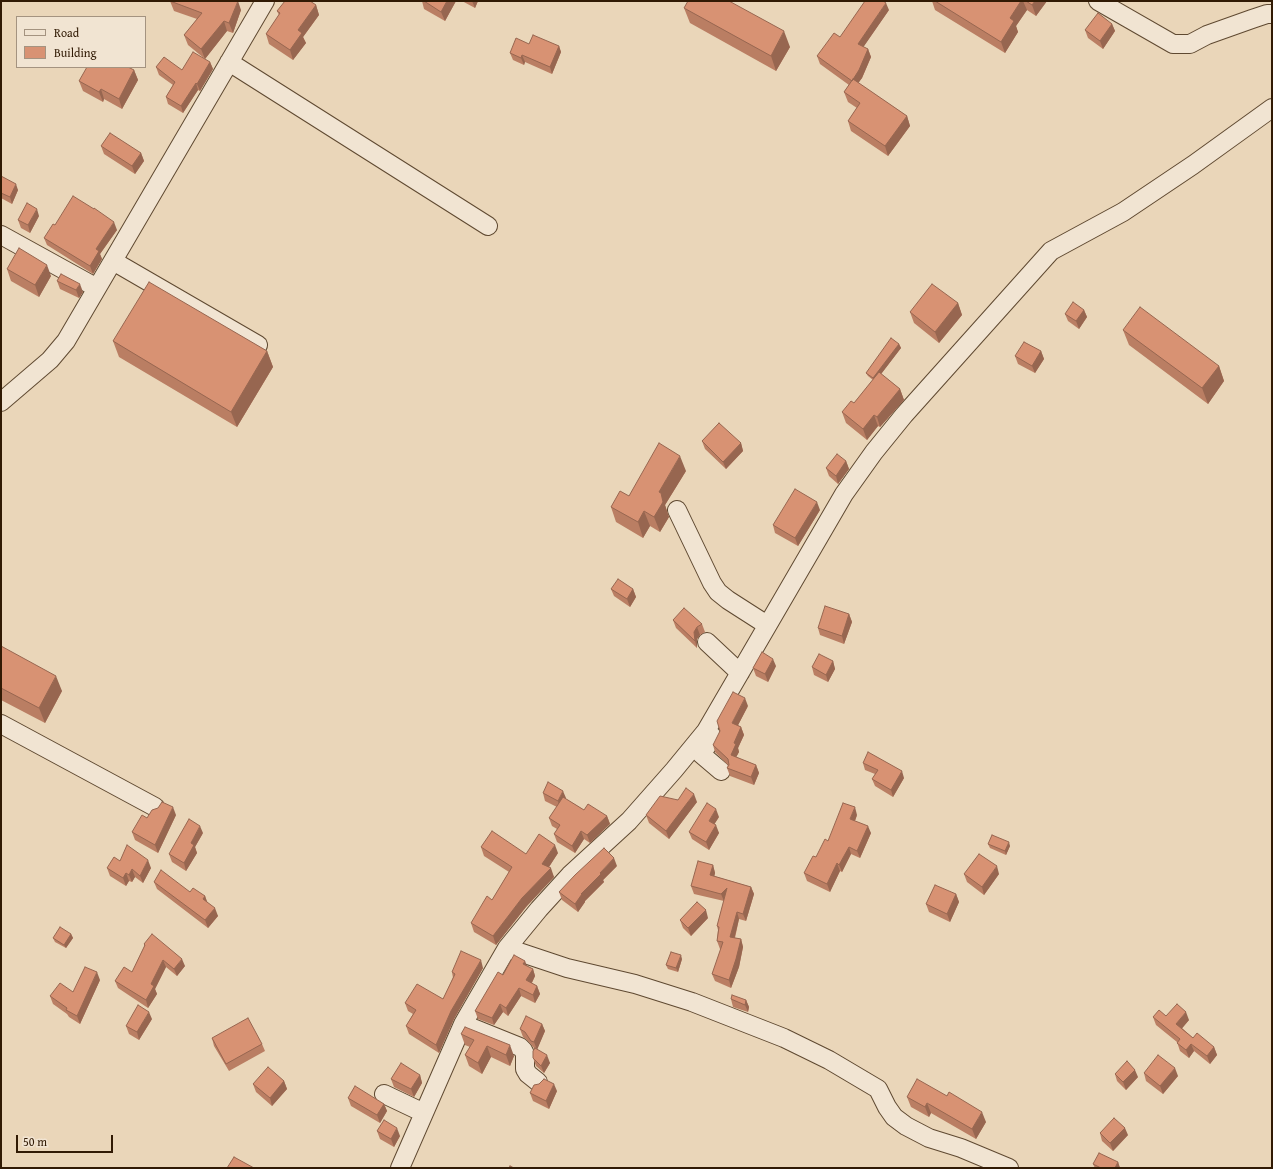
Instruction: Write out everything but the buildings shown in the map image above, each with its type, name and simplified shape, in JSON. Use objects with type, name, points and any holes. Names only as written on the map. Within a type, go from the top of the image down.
[{"type":"street","points":[[1,402],[50,360],[66,341],[265,1]]},
{"type":"street","points":[[1098,1],[1174,44],[1190,44],[1213,33],[1267,14],[1272,14]]},
{"type":"street","points":[[229,62],[488,226]]},
{"type":"street","points":[[400,1168],[463,1024],[507,948],[539,908],[570,874],[629,821],[706,731],[844,494],[904,414],[1051,251],[1123,212],[1193,165],[1272,108]]},
{"type":"street","points":[[1,235],[97,288]]},
{"type":"street","points":[[113,261],[258,346]]},
{"type":"street","points":[[677,510],[712,583],[718,592],[768,625]]},
{"type":"street","points":[[706,642],[740,673]]},
{"type":"street","points":[[1,724],[154,807]]},
{"type":"street","points":[[706,731],[712,736],[712,739],[701,754],[721,770]]},
{"type":"street","points":[[507,948],[567,968],[636,984],[692,1002],[784,1038],[829,1060],[878,1089],[894,1117],[906,1126],[929,1138],[961,1148],[1009,1168]]},
{"type":"street","points":[[463,1024],[520,1047],[525,1054],[525,1068],[528,1074],[538,1082]]},
{"type":"street","points":[[384,1094],[424,1113]]}]
